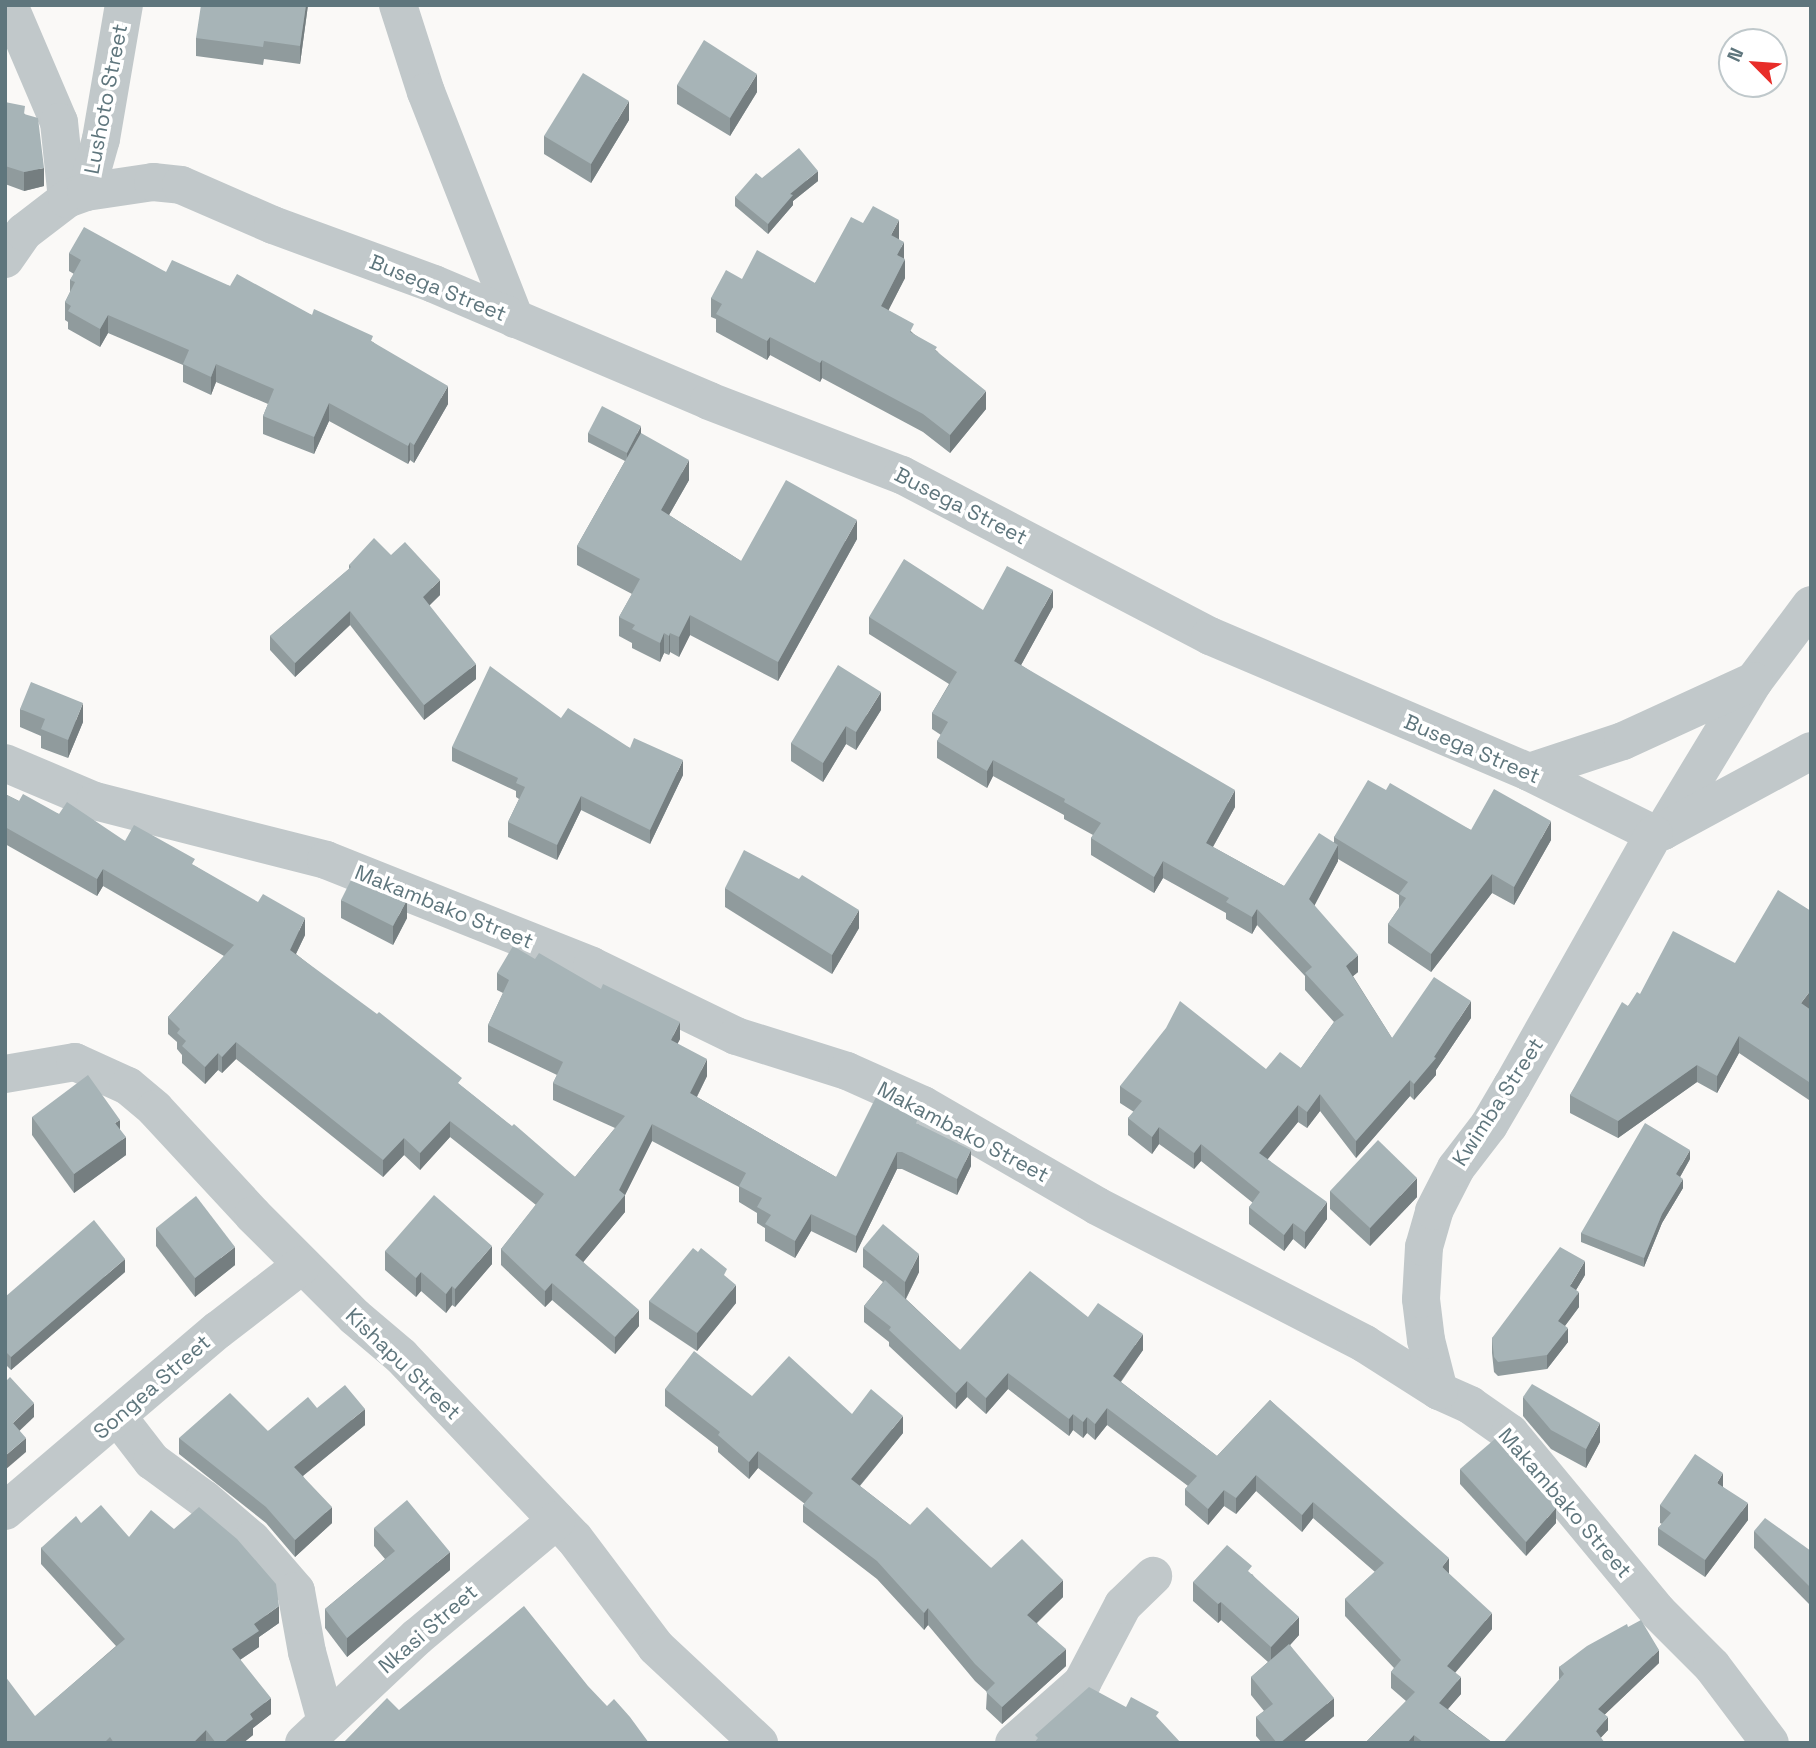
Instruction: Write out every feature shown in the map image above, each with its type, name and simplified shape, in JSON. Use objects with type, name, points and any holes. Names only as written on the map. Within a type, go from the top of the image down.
[{"type":"street","points":[[9,5],[59,122],[77,195]]},
{"type":"street","name":"Lushoto Street","points":[[77,195],[102,139],[124,5]]},
{"type":"street","points":[[398,5],[431,104],[515,319]]},
{"type":"street","name":"Busega Street","points":[[5,259],[24,232],[77,195],[153,181],[181,185],[273,225],[434,284],[709,401],[902,475],[1210,636],[1528,772],[1658,833]]},
{"type":"street","points":[[1658,833],[1754,681],[1811,605]]},
{"type":"street","points":[[1528,772],[1623,741],[1754,681]]},
{"type":"street","points":[[1658,833],[1811,751]]},
{"type":"street","name":"Makambako Street","points":[[5,762],[95,801],[326,860],[592,966],[736,1036],[847,1071],[923,1105],[1097,1206],[1354,1338],[1439,1391],[1469,1405],[1510,1433],[1658,1612],[1712,1667],[1770,1743]]},
{"type":"street","name":"Kwimba Street","points":[[1439,1391],[1426,1340],[1421,1299],[1424,1247],[1434,1211],[1456,1168],[1489,1125],[1658,833]]},
{"type":"street","name":"Kishapu Street","points":[[5,1074],[75,1062],[128,1086],[155,1109],[302,1265],[355,1317],[401,1356],[574,1538],[656,1647],[760,1743]]},
{"type":"street","name":"Songea Street","points":[[5,1511],[218,1330],[302,1265]]},
{"type":"street","points":[[118,1417],[152,1461],[252,1539],[296,1591],[307,1653],[315,1732]]},
{"type":"street","name":"Nkasi Street","points":[[315,1732],[417,1637],[557,1520]]},
{"type":"street","points":[[1014,1743],[1082,1683],[1122,1605],[1153,1576]]},
{"type":"building","points":[[201,5],[306,5],[300,46],[264,41],[263,47],[196,38]]},
{"type":"building","points":[[704,40],[757,74],[730,118],[677,85]]},
{"type":"building","points":[[583,73],[629,101],[591,164],[544,136]]},
{"type":"building","points":[[5,102],[25,106],[24,114],[38,118],[44,168],[24,172],[5,166]]},
{"type":"building","points":[[799,148],[818,171],[790,194],[793,195],[768,224],[735,197],[756,173],[762,178]]},
{"type":"building","points":[[873,206],[899,220],[891,235],[904,242],[897,255],[905,259],[881,306],[914,324],[910,332],[937,347],[935,350],[986,391],[950,435],[923,414],[822,360],[820,363],[770,337],[767,341],[716,314],[722,304],[711,298],[726,270],[742,279],[757,250],[815,283],[851,217],[863,223]]},
{"type":"building","points":[[84,227],[166,272],[172,260],[230,286],[237,274],[312,315],[314,309],[373,336],[371,341],[448,386],[414,445],[410,442],[408,446],[329,403],[314,437],[263,416],[274,389],[216,364],[211,377],[183,364],[189,350],[108,315],[100,329],[68,311],[71,306],[65,302],[75,282],[70,280],[81,260],[69,253]]},
{"type":"building","points":[[602,406],[641,426],[627,453],[588,433]]},
{"type":"building","points":[[641,433],[689,460],[661,510],[741,561],[786,480],[857,520],[778,662],[690,615],[679,637],[664,633],[660,643],[632,629],[635,625],[619,617],[640,579],[577,546]]},
{"type":"building","points":[[374,538],[391,555],[405,542],[440,580],[423,597],[476,664],[424,705],[350,611],[295,663],[270,636],[351,567],[349,565]]},
{"type":"building","points":[[904,559],[983,610],[1007,566],[1053,590],[1014,661],[1235,790],[1206,843],[1284,886],[1319,833],[1338,845],[1309,899],[1358,955],[1346,966],[1392,1038],[1434,977],[1471,1001],[1434,1057],[1436,1058],[1414,1084],[1410,1080],[1356,1141],[1320,1094],[1307,1112],[1298,1105],[1259,1153],[1327,1202],[1305,1232],[1293,1223],[1284,1235],[1249,1207],[1260,1192],[1201,1144],[1194,1153],[1159,1127],[1152,1137],[1128,1118],[1142,1101],[1120,1086],[1166,1028],[1180,1001],[1266,1069],[1280,1052],[1301,1068],[1334,1022],[1344,1015],[1305,973],[1312,967],[1257,909],[1252,917],[1226,902],[1229,898],[1163,861],[1154,877],[1091,838],[1101,823],[1064,802],[1065,799],[993,760],[987,771],[937,741],[948,722],[932,713],[957,672],[869,617]]},
{"type":"building","points":[[838,665],[881,692],[856,732],[846,726],[823,763],[791,743]]},
{"type":"building","points":[[490,666],[561,718],[568,708],[630,748],[634,738],[683,760],[650,830],[581,796],[557,845],[508,822],[525,787],[516,783],[518,778],[452,747]]},
{"type":"building","points":[[31,682],[83,703],[68,740],[41,729],[45,719],[20,709]]},
{"type":"building","points":[[1368,780],[1386,790],[1390,783],[1471,830],[1494,789],[1551,821],[1514,887],[1492,874],[1431,954],[1388,924],[1406,898],[1399,894],[1408,882],[1334,837]]},
{"type":"building","points":[[5,794],[19,801],[23,794],[59,814],[67,802],[125,841],[134,825],[195,859],[192,864],[258,902],[263,894],[305,918],[290,950],[377,1014],[379,1012],[462,1078],[458,1083],[512,1126],[514,1124],[575,1177],[625,1116],[553,1083],[563,1062],[488,1025],[509,980],[497,973],[513,946],[535,959],[539,953],[601,989],[603,984],[680,1022],[671,1040],[707,1059],[690,1093],[836,1177],[876,1097],[918,1119],[916,1123],[971,1150],[957,1179],[897,1152],[856,1236],[811,1214],[795,1241],[765,1224],[771,1215],[757,1207],[762,1198],[739,1186],[746,1173],[652,1124],[619,1190],[625,1195],[575,1255],[639,1310],[615,1337],[552,1283],[545,1291],[501,1249],[544,1194],[450,1121],[420,1153],[404,1138],[383,1160],[236,1042],[222,1057],[218,1053],[205,1067],[182,1046],[186,1041],[177,1033],[180,1029],[168,1017],[234,945],[103,869],[97,879],[5,827]]},
{"type":"building","points":[[744,850],[799,879],[802,875],[859,910],[832,955],[725,888]]},
{"type":"building","points":[[353,876],[407,900],[393,926],[341,900]]},
{"type":"building","points":[[1778,890],[1811,911],[1811,990],[1801,1003],[1811,1010],[1809,1082],[1739,1036],[1717,1076],[1697,1065],[1618,1121],[1570,1095],[1622,1002],[1628,1006],[1637,992],[1640,994],[1673,931],[1735,963]]},
{"type":"building","points":[[88,1075],[120,1120],[115,1123],[126,1137],[74,1174],[32,1117]]},
{"type":"building","points":[[1645,1123],[1690,1150],[1676,1174],[1683,1179],[1662,1214],[1644,1258],[1581,1233]]},
{"type":"building","points":[[1378,1140],[1417,1178],[1370,1228],[1330,1191]]},
{"type":"building","points":[[434,1195],[492,1246],[455,1289],[452,1286],[446,1294],[421,1272],[416,1278],[385,1251]]},
{"type":"building","points":[[196,1196],[235,1247],[195,1278],[156,1228]]},
{"type":"building","points":[[94,1220],[125,1259],[11,1357],[5,1351],[5,1297]]},
{"type":"building","points":[[883,1224],[919,1254],[905,1282],[863,1248]]},
{"type":"building","points":[[1560,1247],[1585,1261],[1570,1286],[1579,1292],[1558,1321],[1568,1328],[1547,1355],[1498,1362],[1494,1357],[1492,1338]]},
{"type":"building","points":[[693,1248],[698,1252],[701,1248],[727,1269],[724,1275],[736,1285],[697,1333],[649,1301]]},
{"type":"building","points":[[1030,1271],[1088,1317],[1098,1303],[1143,1334],[1113,1376],[1217,1456],[1270,1400],[1449,1558],[1442,1567],[1492,1613],[1447,1666],[1461,1677],[1439,1703],[1493,1743],[1424,1743],[1414,1735],[1407,1743],[1365,1743],[1415,1692],[1391,1672],[1401,1660],[1345,1599],[1384,1563],[1313,1502],[1302,1515],[1256,1475],[1236,1498],[1224,1490],[1208,1509],[1185,1489],[1197,1476],[1107,1408],[1095,1424],[1087,1417],[1083,1422],[1073,1414],[1069,1419],[1008,1373],[986,1398],[967,1381],[956,1393],[889,1330],[891,1327],[864,1306],[885,1280],[960,1350]]},
{"type":"building","points":[[694,1351],[752,1396],[789,1356],[852,1414],[871,1389],[903,1416],[851,1479],[910,1525],[927,1507],[991,1568],[1022,1539],[1063,1580],[1027,1615],[1066,1649],[1002,1707],[986,1692],[995,1683],[975,1664],[928,1608],[924,1613],[877,1561],[803,1505],[813,1493],[758,1451],[749,1462],[718,1435],[720,1432],[665,1389]]},
{"type":"building","points":[[10,1377],[34,1403],[13,1423],[26,1438],[5,1456],[5,1382]]},
{"type":"building","points":[[1532,1384],[1600,1423],[1586,1449],[1551,1430],[1523,1397]]},
{"type":"building","points":[[345,1385],[365,1409],[294,1467],[332,1507],[295,1540],[266,1507],[179,1438],[230,1393],[268,1431],[308,1397],[317,1408]]},
{"type":"building","points":[[1496,1438],[1556,1508],[1526,1542],[1460,1469]]},
{"type":"building","points":[[1695,1454],[1723,1473],[1717,1483],[1748,1503],[1705,1560],[1658,1528],[1671,1513],[1660,1505]]},
{"type":"building","points":[[407,1500],[450,1552],[347,1638],[325,1609],[395,1551],[374,1528]]},
{"type":"building","points":[[101,1505],[129,1537],[151,1510],[174,1529],[199,1507],[237,1539],[276,1584],[279,1606],[254,1624],[259,1631],[232,1649],[271,1698],[250,1714],[253,1719],[223,1743],[216,1743],[206,1730],[193,1743],[114,1743],[110,1737],[104,1743],[5,1743],[5,1676],[35,1716],[125,1639],[41,1548],[76,1516],[81,1523]]},
{"type":"building","points":[[1765,1518],[1811,1551],[1811,1588],[1754,1531]]},
{"type":"building","points":[[1227,1545],[1252,1566],[1248,1571],[1299,1617],[1271,1647],[1221,1602],[1218,1604],[1193,1582]]},
{"type":"building","points":[[524,1606],[588,1686],[607,1706],[614,1699],[649,1743],[343,1743],[387,1698],[399,1710]]},
{"type":"building","points":[[1641,1620],[1659,1650],[1598,1709],[1608,1717],[1596,1731],[1605,1743],[1503,1743],[1564,1674],[1559,1667],[1587,1646],[1627,1624],[1628,1627]]},
{"type":"building","points":[[1289,1644],[1334,1698],[1277,1743],[1256,1717],[1273,1704],[1251,1677]]},
{"type":"building","points":[[1089,1687],[1126,1707],[1131,1697],[1159,1712],[1156,1716],[1181,1743],[1034,1743],[1038,1738],[1035,1735]]}]
